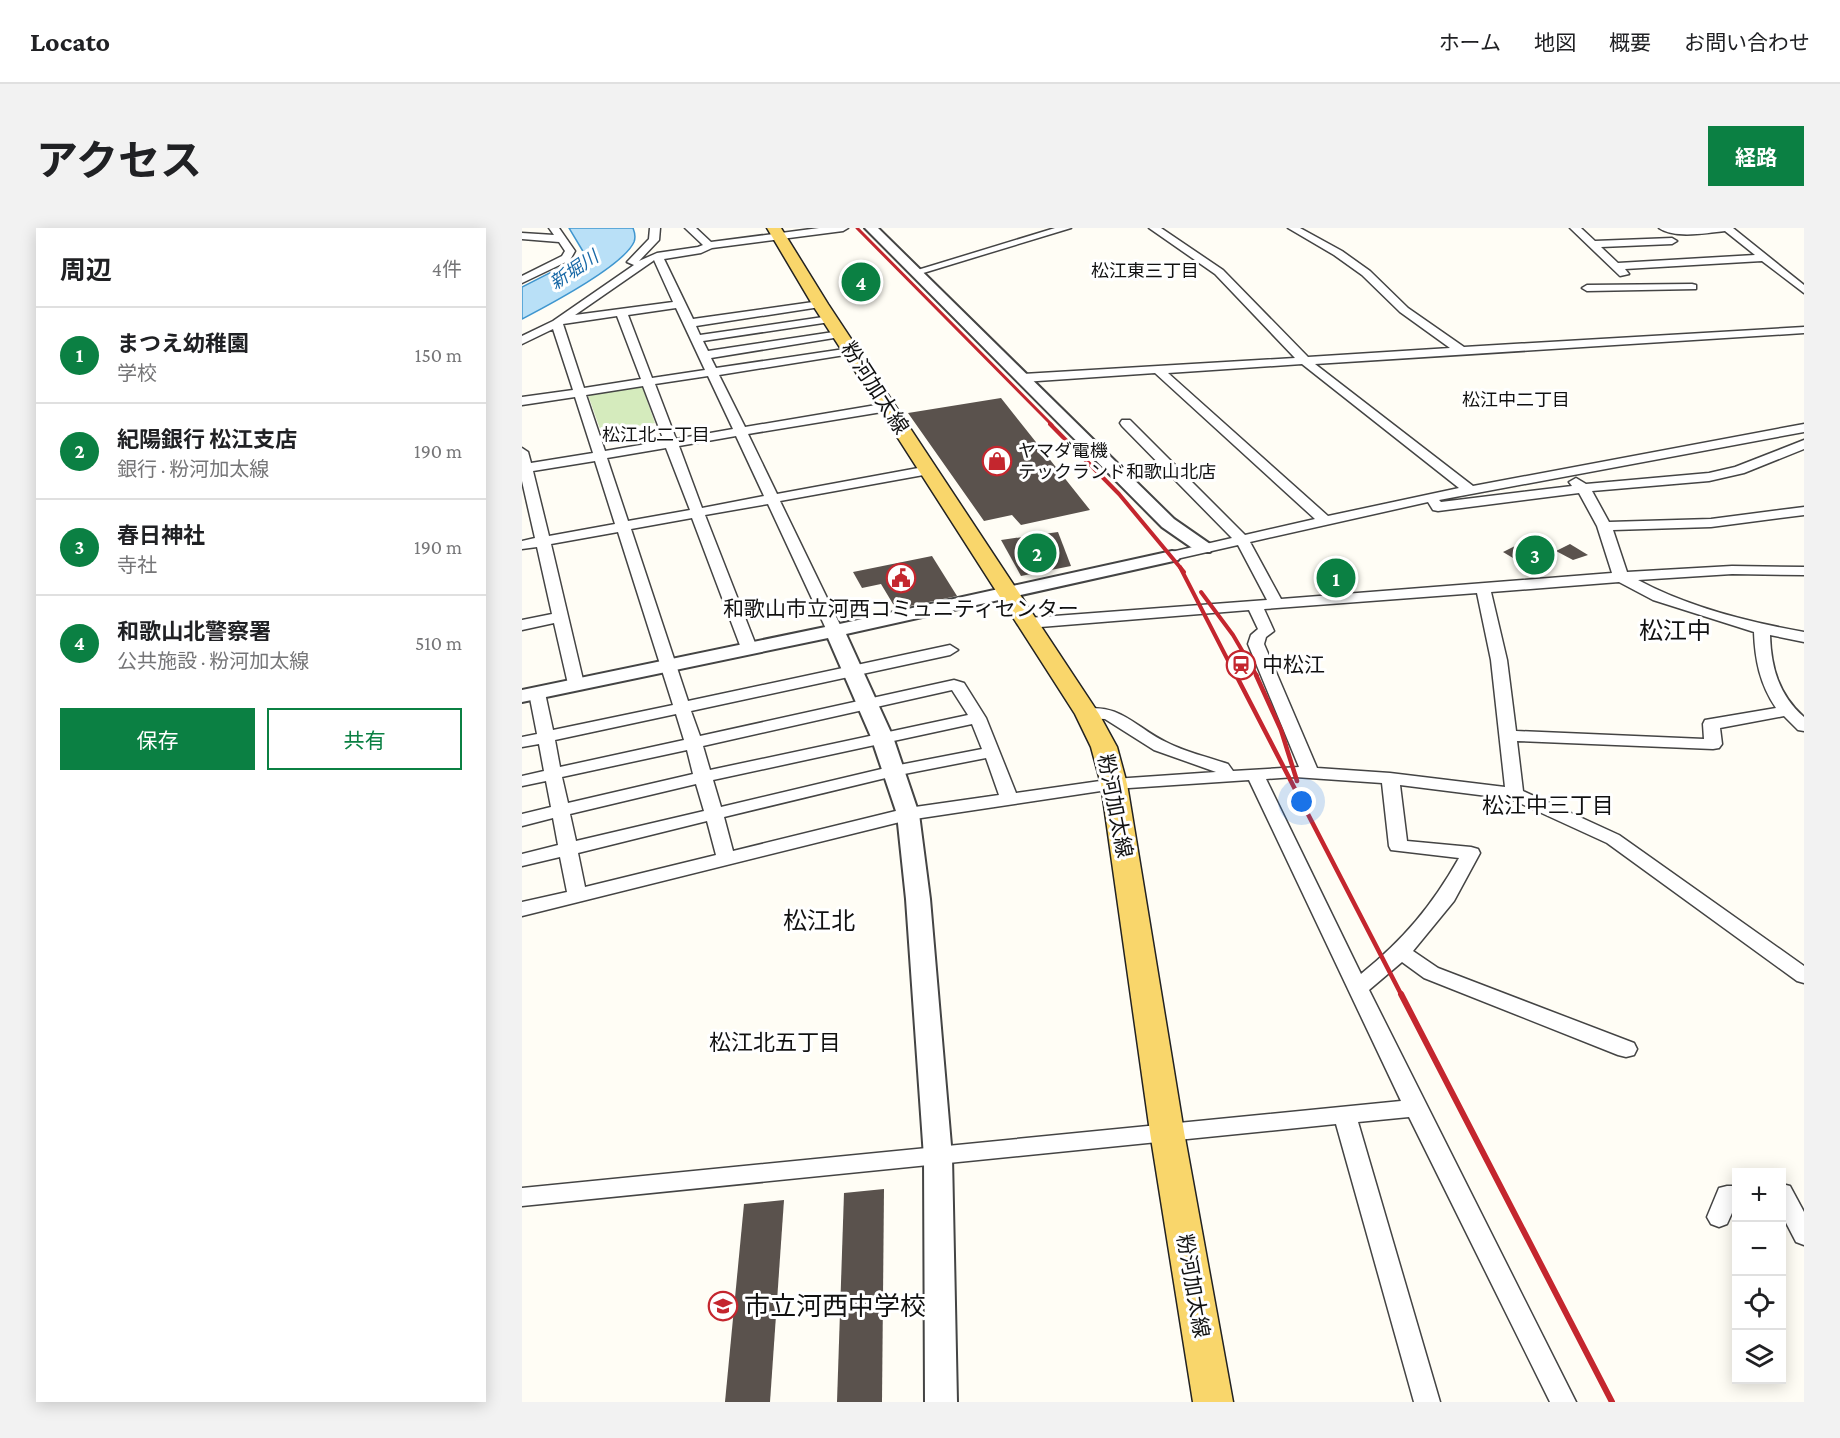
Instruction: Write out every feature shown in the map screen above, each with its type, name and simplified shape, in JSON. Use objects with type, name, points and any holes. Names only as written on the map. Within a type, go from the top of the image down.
[{"type":"main road","name":"粉河加太線","points":[[776,233],[1087,714],[1104,747],[1114,784],[1167,1132],[1213,1402]]},
{"type":"street","points":[[522,280],[566,258],[570,251],[554,228]]},
{"type":"street","points":[[522,330],[597,288],[634,260],[654,240],[655,228]]},
{"type":"street","points":[[690,228],[709,245]]},
{"type":"street","points":[[522,341],[559,322],[650,258],[701,250],[709,245],[776,233],[843,228]]},
{"type":"street","points":[[871,228],[1168,523],[1204,548]]},
{"type":"street","points":[[916,272],[1066,228]]},
{"type":"street","points":[[1154,228],[1219,272],[1306,362],[1469,489]]},
{"type":"street","points":[[1293,228],[1338,253],[1366,273],[1404,310],[1461,351]]},
{"type":"street","points":[[1575,228],[1639,288]]},
{"type":"street","points":[[1664,228],[1688,231],[1727,228],[1804,290]]},
{"type":"street","points":[[522,236],[561,239]]},
{"type":"street","points":[[1591,243],[1672,241]]},
{"type":"street","points":[[657,256],[835,631],[882,737],[908,814],[918,899],[938,1157],[941,1402]]},
{"type":"street","points":[[1615,266],[1762,258]]},
{"type":"street","points":[[1587,288],[1692,287]]},
{"type":"street","points":[[559,322],[680,304]]},
{"type":"street","points":[[621,312],[749,648]]},
{"type":"street","points":[[559,322],[599,455],[693,742],[726,857]]},
{"type":"street","points":[[690,323],[835,327]]},
{"type":"street","points":[[698,339],[835,327]]},
{"type":"street","points":[[705,355],[835,327]]},
{"type":"street","points":[[522,401],[713,371],[835,327]]},
{"type":"street","points":[[1023,378],[1804,330]]},
{"type":"street","points":[[1157,369],[1325,521]]},
{"type":"street","points":[[524,468],[888,407]]},
{"type":"street","points":[[1126,423],[1242,540],[1277,605]]},
{"type":"street","points":[[577,895],[547,736],[529,694],[835,631],[1469,489],[1804,428]]},
{"type":"street","points":[[1428,498],[1438,507],[1584,488],[1709,477],[1739,470],[1804,444]]},
{"type":"street","points":[[522,452],[576,684]]},
{"type":"street","points":[[522,545],[929,470]]},
{"type":"street","points":[[1563,472],[1584,488],[1605,526],[1621,577],[1658,597],[1762,629],[1804,637]]},
{"type":"street","points":[[1605,526],[1711,523],[1804,511]]},
{"type":"street","points":[[1028,623],[1621,577],[1732,570],[1804,572]]},
{"type":"street","points":[[1484,588],[1499,660],[1510,736],[1515,794]]},
{"type":"street","points":[[1255,607],[1266,631],[1259,635],[1256,644],[1311,774]]},
{"type":"street","points":[[522,625],[560,617]]},
{"type":"street","points":[[1762,629],[1764,659],[1772,692],[1786,711],[1804,726]]},
{"type":"street","points":[[522,742],[950,650]]},
{"type":"street","points":[[522,781],[954,685],[958,686],[978,718],[1009,799]]},
{"type":"street","points":[[1510,736],[1713,744],[1711,724],[1786,711]]},
{"type":"street","points":[[1087,714],[1109,714],[1160,746],[1222,768],[1229,777]]},
{"type":"street","points":[[522,820],[702,777],[978,718]]},
{"type":"street","points":[[522,860],[894,771],[992,752]]},
{"type":"street","points":[[522,909],[908,814],[1114,784],[1256,776],[1286,772],[1390,778],[1515,794],[1613,839],[1804,975]]},
{"type":"street","points":[[1256,776],[1415,1108],[1563,1402]]},
{"type":"street","points":[[1358,988],[1401,952],[1447,896],[1471,853],[1398,846],[1390,778]]},
{"type":"street","points":[[1401,952],[1431,973],[1626,1049]]},
{"type":"street","points":[[522,1197],[1415,1108]]},
{"type":"street","points":[[1345,1116],[1427,1402]]},
{"type":"street","points":[[1719,1217],[1727,1195],[1732,1195]]},
{"type":"street","points":[[1786,1201],[1804,1235]]},
{"type":"green space","points":[[642,386],[655,423],[601,432],[588,395]]},
{"type":"water","name":"新堀川","points":[[569,228],[633,228],[635,238],[627,252],[600,273],[522,319],[522,287],[579,258],[584,253]]},
{"type":"building","name":"ヤマダ電機 テックランド和歌山北店","points":[[1001,398],[1090,510],[1021,525],[1012,515],[984,521],[908,413]]},
{"type":"building","points":[[1058,532],[1071,566],[1021,576],[1001,540]]},
{"type":"building","points":[[1523,542],[1537,547],[1533,549],[1538,552],[1513,558],[1503,552]]},
{"type":"building","points":[[1570,544],[1588,555],[1573,560],[1556,551]]},
{"type":"building","name":"和歌山市立河西コミュニティセンター","points":[[932,556],[957,596],[896,609],[881,584],[862,588],[853,572]]},
{"type":"building","name":"市立河西中学校","points":[[884,1189],[882,1402],[837,1402],[844,1193]]},
{"type":"building","name":"市立河西中学校","points":[[784,1200],[770,1402],[725,1402],[744,1204]]},
{"type":"railway","points":[[857,228],[1052,425]]},
{"type":"railway","points":[[1050,424],[1119,494],[1180,568]]},
{"type":"railway","points":[[1180,568],[1184,572]]},
{"type":"railway","points":[[1180,568],[1236,676]]},
{"type":"railway","points":[[1201,592],[1233,635],[1257,676]]},
{"type":"railway","points":[[1236,675],[1402,996]]},
{"type":"railway","points":[[1256,675],[1281,730],[1297,781]]},
{"type":"railway","points":[[1401,994],[1612,1402]]},
{"type":"place","name":"和歌山北警察署","points":[[861,282]]},
{"type":"place","name":"ヤマダ電機 テックランド和歌山北店","points":[[997,461]]},
{"type":"place","name":"紀陽銀行 松江支店","points":[[1037,553]]},
{"type":"place","name":"春日神社","points":[[1535,555]]},
{"type":"place","name":"和歌山市立河西コミュニティセンター","points":[[901,578]]},
{"type":"place","name":"まつえ幼稚園","points":[[1336,578]]},
{"type":"place","name":"中松江","points":[[1241,665]]},
{"type":"place","name":"市立河西中学校","points":[[723,1306]]},
{"type":"district","name":"松江東三丁目","points":[[1145,271]]},
{"type":"district","name":"松江中二丁目","points":[[1516,400]]},
{"type":"district","name":"松江北二丁目","points":[[656,435]]},
{"type":"district","name":"松江中","points":[[1675,630]]},
{"type":"district","name":"松江中三丁目","points":[[1548,805]]},
{"type":"district","name":"松江北","points":[[819,920]]},
{"type":"district","name":"松江北五丁目","points":[[775,1042]]}]
